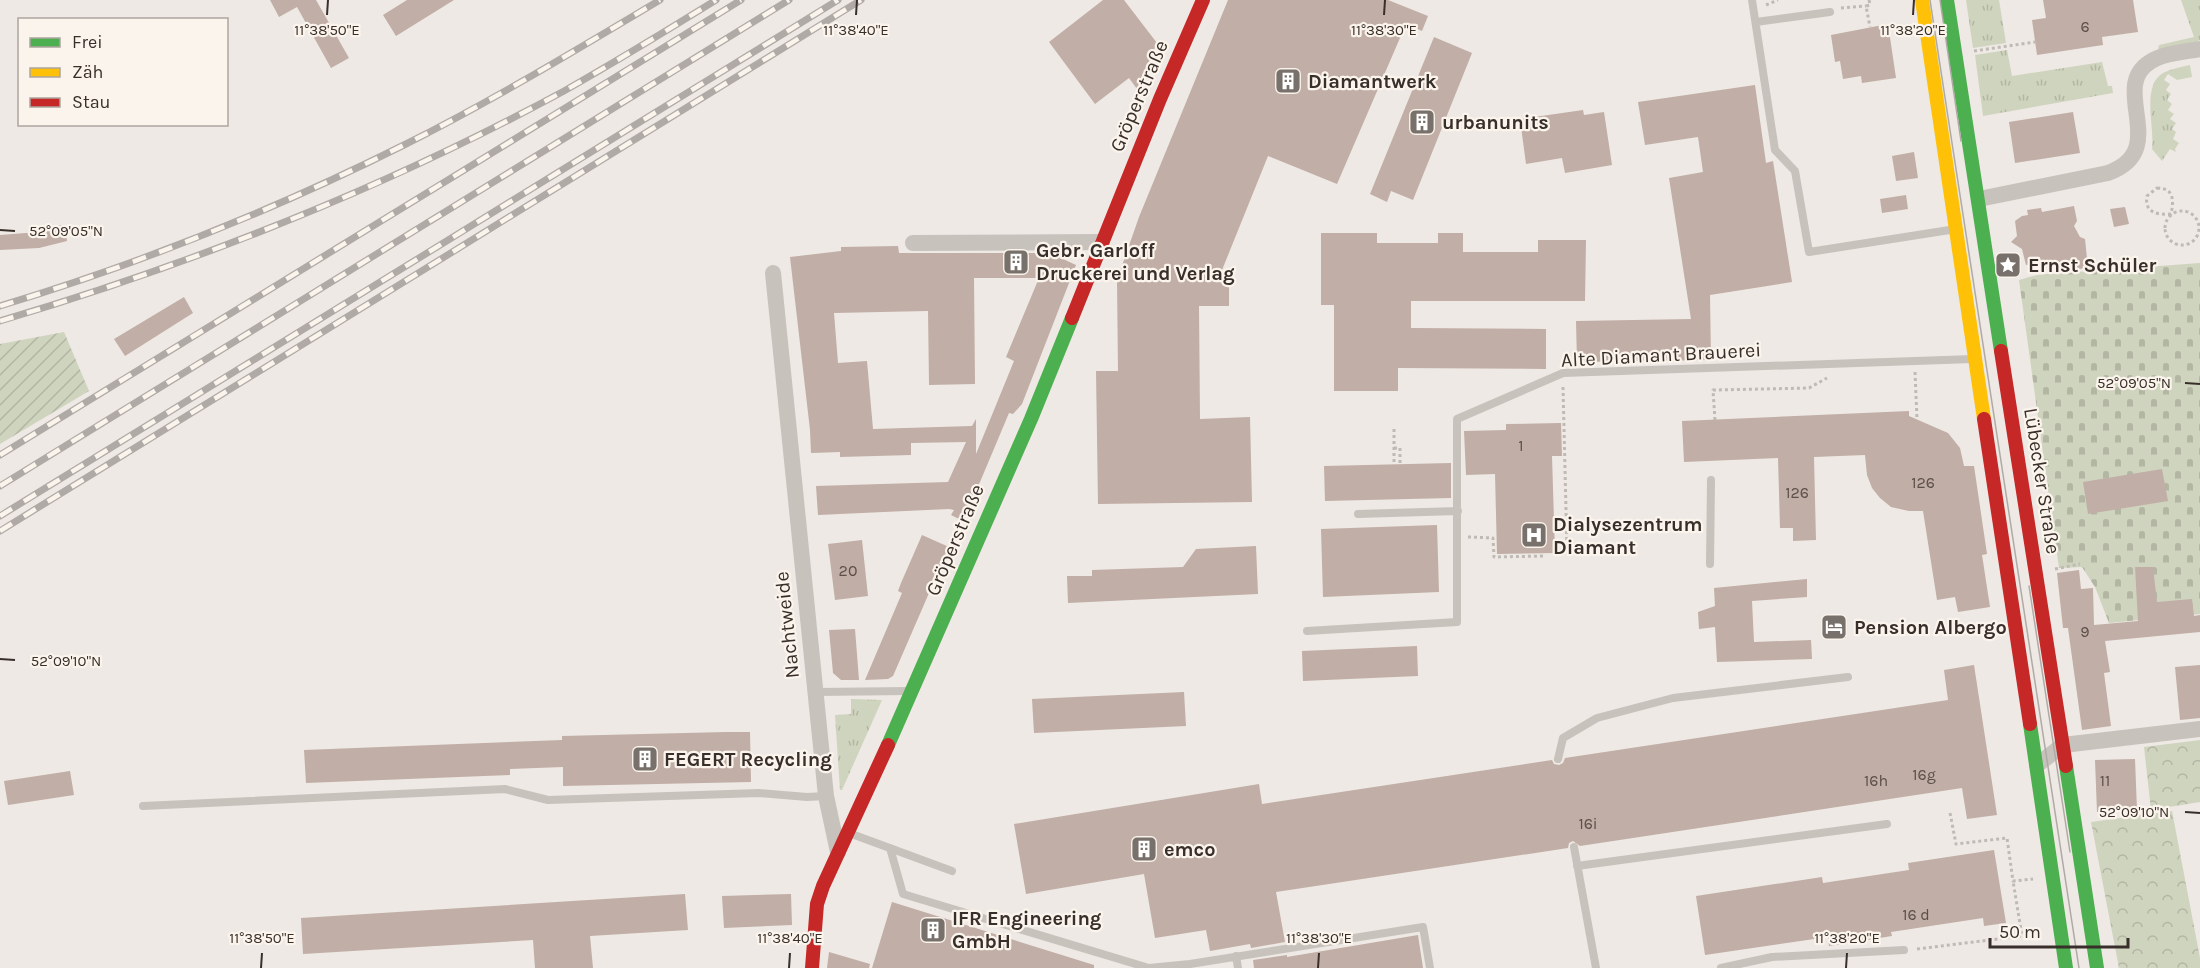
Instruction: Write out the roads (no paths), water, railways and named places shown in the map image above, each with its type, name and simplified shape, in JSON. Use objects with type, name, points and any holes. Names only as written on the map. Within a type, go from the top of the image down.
[{"type":"main road","name":"Gröperstraße","points":[[838,852],[849,833],[1031,419],[1160,99],[1203,0]]},
{"type":"main road","points":[[1922,0],[2066,968]]},
{"type":"main road","name":"Lübecker Straße","points":[[1947,0],[2097,968]]},
{"type":"main road","points":[[812,968],[817,904],[838,852]]},
{"type":"street","points":[[1979,199],[2108,173],[2124,166],[2135,154],[2138,144],[2135,92],[2137,79],[2143,68],[2160,57],[2200,49]]},
{"type":"street","points":[[913,243],[1102,242]]},
{"type":"street","name":"Nachtweide","points":[[773,273],[826,796],[838,852]]},
{"type":"street","points":[[2037,765],[2063,745],[2200,729]]},
{"type":"lane","points":[[1752,0],[1775,150],[1795,171],[1809,252],[1956,229]]},
{"type":"lane","points":[[1756,22],[1830,12]]},
{"type":"lane","name":"Alte Diamant Brauerei","points":[[1307,631],[1457,622],[1457,419],[1563,373],[1976,359]]},
{"type":"lane","points":[[1710,564],[1711,480]]},
{"type":"lane","points":[[1358,514],[1458,511]]},
{"type":"lane","points":[[1558,759],[1563,738],[1597,718],[1673,698],[1848,677]]},
{"type":"lane","points":[[815,692],[912,691]]},
{"type":"lane","points":[[143,806],[505,789],[548,800],[759,793],[807,797],[826,796]]},
{"type":"lane","points":[[1578,866],[1887,824]]},
{"type":"lane","points":[[849,833],[952,871]]},
{"type":"lane","points":[[1574,847],[1596,968]]},
{"type":"lane","points":[[890,848],[903,894],[1149,968],[1190,966],[1236,956],[1424,927],[1430,968]]},
{"type":"lane","points":[[1721,968],[1772,957],[1904,950]]},
{"type":"lane","points":[[1236,956],[1238,968]]},
{"type":"tram line","points":[[1930,0],[2079,968]]},
{"type":"tram line","points":[[1940,0],[1961,141]]},
{"type":"tram line","points":[[2029,586],[2070,852]]},
{"type":"railway","points":[[0,306],[155,254],[306,192],[469,111],[660,0]]},
{"type":"railway","points":[[0,321],[217,248],[288,221],[428,160],[564,91],[716,0]]},
{"type":"railway","points":[[0,455],[741,0]]},
{"type":"railway","points":[[0,486],[789,0]]},
{"type":"railway","points":[[0,516],[838,0]]},
{"type":"railway","points":[[0,531],[861,0]]},
{"type":"place","name":"Diamantwerk","points":[[1288,81]]},
{"type":"place","name":"urbanunits","points":[[1422,122]]},
{"type":"place","name":"Gebr. Garloff Druckerei und Verlag","points":[[1016,262]]},
{"type":"place","name":"Ernst Schüler","points":[[2008,265]]},
{"type":"place","name":"Dialysezentrum Diamant","points":[[1534,535]]},
{"type":"place","name":"Pension Albergo","points":[[1834,627]]},
{"type":"place","name":"FEGERT Recycling","points":[[645,759]]},
{"type":"place","name":"emco","points":[[1144,849]]},
{"type":"place","name":"IFR Engineering GmbH","points":[[933,930]]}]
